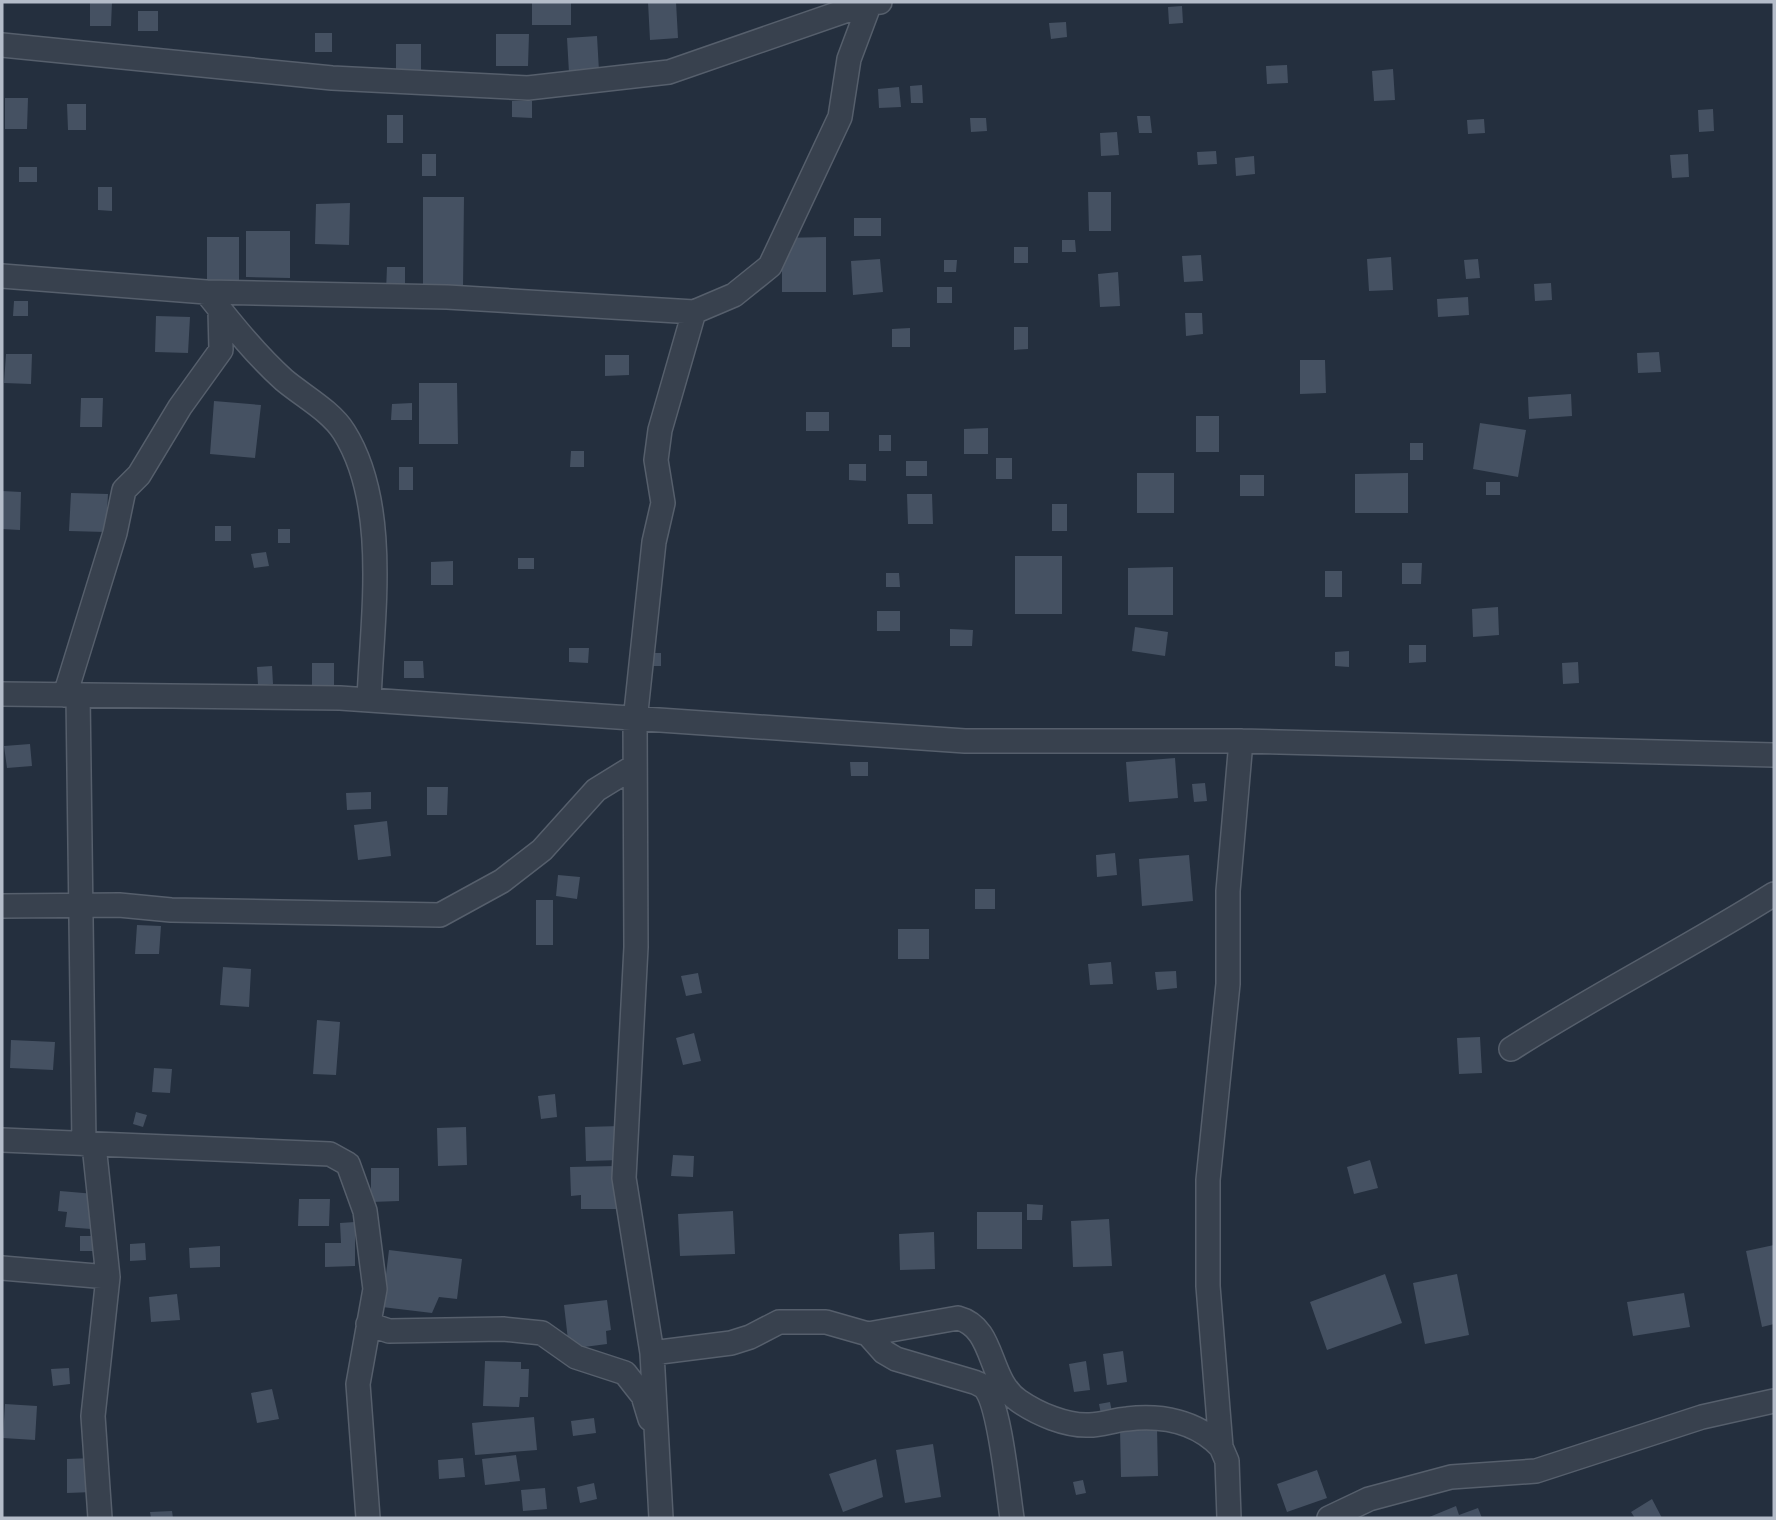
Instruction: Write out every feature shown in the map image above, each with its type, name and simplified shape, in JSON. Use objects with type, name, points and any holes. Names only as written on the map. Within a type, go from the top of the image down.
[{"type":"street","points":[[2,45],[332,78],[528,88],[669,72],[873,2]]},
{"type":"street","points":[[2,276],[206,292],[447,297],[694,312],[734,295],[770,266],[800,198],[833,135],[839,117],[849,58],[873,2]]},
{"type":"street","points":[[206,292],[282,378],[339,425],[357,458],[374,533],[369,700]]},
{"type":"street","points":[[100,1518],[93,1416],[108,1277],[89,1145],[82,907],[71,695],[124,490],[139,475],[180,407],[221,350],[220,310]]},
{"type":"street","points":[[661,1518],[652,1353],[624,1178],[636,947],[635,721],[654,542],[663,503],[656,460],[660,429],[694,312]]},
{"type":"street","points":[[2,694],[369,700],[635,721],[965,741],[1241,741],[1774,755]]},
{"type":"street","points":[[1229,1518],[1227,1461],[1221,1447],[1208,1286],[1209,1180],[1228,984],[1228,891],[1241,741]]},
{"type":"street","points":[[2,906],[119,905],[171,910],[440,915],[502,881],[542,850],[596,790],[635,766]]},
{"type":"street","points":[[607,783],[635,809]]},
{"type":"street","points":[[1511,1049],[1576,1007],[1701,940],[1774,894]]},
{"type":"street","points":[[2,1140],[331,1154],[348,1164],[365,1211],[375,1289],[358,1384],[368,1518]]},
{"type":"street","points":[[2,1268],[108,1277]]},
{"type":"street","points":[[652,1353],[731,1343],[750,1337],[779,1322],[833,1322],[868,1334],[958,1318],[976,1326],[984,1338],[1000,1383],[1017,1400],[1038,1412],[1077,1424],[1129,1418],[1176,1420],[1210,1435],[1221,1447]]},
{"type":"street","points":[[368,1324],[389,1331],[503,1329],[542,1333],[576,1357],[625,1373],[649,1410],[660,1464]]},
{"type":"street","points":[[868,1334],[884,1352],[897,1359],[984,1387],[1000,1436],[1012,1518]]},
{"type":"street","points":[[1325,1518],[1369,1499],[1451,1477],[1536,1471],[1702,1417],[1774,1401]]},
{"type":"building","points":[[90,2],[112,2],[111,26],[90,26]]},
{"type":"building","points":[[532,2],[571,2],[571,25],[532,25]]},
{"type":"building","points":[[648,2],[676,2],[678,38],[650,40]]},
{"type":"building","points":[[1182,6],[1183,23],[1169,24],[1168,7]]},
{"type":"building","points":[[138,11],[158,11],[158,31],[138,31]]},
{"type":"building","points":[[1066,22],[1067,37],[1051,39],[1049,23]]},
{"type":"building","points":[[315,33],[332,33],[332,52],[315,52]]},
{"type":"building","points":[[496,34],[529,34],[528,66],[496,66]]},
{"type":"building","points":[[597,36],[599,71],[569,73],[567,38]]},
{"type":"building","points":[[396,44],[421,44],[421,71],[396,72]]},
{"type":"building","points":[[1287,65],[1288,83],[1267,84],[1266,66]]},
{"type":"building","points":[[1393,69],[1395,100],[1374,101],[1372,71]]},
{"type":"building","points":[[922,85],[923,103],[911,103],[910,86]]},
{"type":"building","points":[[899,87],[901,107],[879,108],[878,89]]},
{"type":"building","points":[[5,98],[28,98],[27,129],[5,129]]},
{"type":"building","points":[[512,101],[532,101],[532,118],[512,117]]},
{"type":"building","points":[[67,104],[86,104],[86,130],[68,130]]},
{"type":"building","points":[[1713,109],[1714,131],[1699,132],[1698,110]]},
{"type":"building","points":[[387,115],[403,115],[403,143],[387,143]]},
{"type":"building","points":[[1137,116],[1150,116],[1152,133],[1139,133]]},
{"type":"building","points":[[970,118],[986,118],[987,131],[971,132]]},
{"type":"building","points":[[1484,119],[1485,133],[1468,134],[1467,120]]},
{"type":"building","points":[[1117,132],[1119,155],[1101,156],[1100,133]]},
{"type":"building","points":[[1216,151],[1217,164],[1198,165],[1197,152]]},
{"type":"building","points":[[422,154],[436,154],[436,176],[422,176]]},
{"type":"building","points":[[1688,154],[1689,177],[1672,178],[1670,155]]},
{"type":"building","points":[[1254,156],[1255,174],[1236,176],[1235,158]]},
{"type":"building","points":[[19,167],[37,167],[37,182],[19,182]]},
{"type":"building","points":[[98,187],[112,187],[112,211],[98,210]]},
{"type":"building","points":[[1088,192],[1111,192],[1111,231],[1089,231]]},
{"type":"building","points":[[423,197],[464,197],[463,289],[423,289]]},
{"type":"building","points":[[350,203],[349,245],[315,244],[316,204]]},
{"type":"building","points":[[854,218],[881,218],[881,236],[854,236]]},
{"type":"building","points":[[246,231],[290,231],[290,278],[246,277]]},
{"type":"building","points":[[207,237],[239,237],[239,281],[207,281]]},
{"type":"building","points":[[826,237],[826,292],[782,292],[782,238]]},
{"type":"building","points":[[1062,240],[1075,240],[1076,252],[1062,252]]},
{"type":"building","points":[[1014,247],[1028,247],[1028,263],[1014,263]]},
{"type":"building","points":[[1201,255],[1203,281],[1184,282],[1182,256]]},
{"type":"building","points":[[1391,257],[1393,290],[1369,291],[1367,259]]},
{"type":"building","points":[[880,259],[883,292],[853,295],[851,261]]},
{"type":"building","points":[[1478,259],[1480,278],[1466,279],[1464,260]]},
{"type":"building","points":[[944,260],[957,260],[956,272],[944,272]]},
{"type":"building","points":[[387,267],[405,267],[405,291],[386,291]]},
{"type":"building","points":[[1118,272],[1120,306],[1100,307],[1098,274]]},
{"type":"building","points":[[1551,283],[1552,300],[1535,301],[1534,284]]},
{"type":"building","points":[[937,287],[952,287],[952,303],[937,303]]},
{"type":"building","points":[[1468,297],[1469,315],[1438,317],[1437,299]]},
{"type":"building","points":[[14,301],[28,301],[28,316],[13,316]]},
{"type":"building","points":[[1185,313],[1202,313],[1203,334],[1186,336]]},
{"type":"building","points":[[156,316],[190,317],[188,353],[155,352]]},
{"type":"building","points":[[1014,327],[1028,327],[1028,349],[1014,350]]},
{"type":"building","points":[[910,328],[910,347],[892,347],[892,329]]},
{"type":"building","points":[[1659,352],[1661,372],[1638,373],[1637,353]]},
{"type":"building","points":[[6,354],[32,354],[31,384],[4,383]]},
{"type":"building","points":[[605,355],[629,355],[629,375],[605,376]]},
{"type":"building","points":[[1300,360],[1325,360],[1326,393],[1300,394]]},
{"type":"building","points":[[419,383],[457,383],[458,444],[419,444]]},
{"type":"building","points":[[1571,394],[1572,416],[1529,419],[1528,397]]},
{"type":"building","points":[[81,398],[103,398],[102,427],[80,427]]},
{"type":"building","points":[[214,401],[261,405],[255,458],[210,454]]},
{"type":"building","points":[[412,403],[412,420],[391,420],[392,404]]},
{"type":"building","points":[[806,412],[829,412],[829,431],[806,431]]},
{"type":"building","points":[[1196,416],[1219,416],[1219,452],[1196,452]]},
{"type":"building","points":[[1480,423],[1526,430],[1518,477],[1473,469]]},
{"type":"building","points":[[988,428],[988,454],[964,454],[964,429]]},
{"type":"building","points":[[879,435],[891,435],[891,451],[879,451]]},
{"type":"building","points":[[1410,443],[1423,443],[1423,460],[1410,460]]},
{"type":"building","points":[[571,451],[584,451],[584,467],[570,467]]},
{"type":"building","points":[[996,458],[1012,458],[1012,479],[996,479]]},
{"type":"building","points":[[906,461],[927,461],[927,476],[906,476]]},
{"type":"building","points":[[849,464],[866,464],[866,481],[849,480]]},
{"type":"building","points":[[399,467],[413,467],[413,490],[399,490]]},
{"type":"building","points":[[1137,473],[1174,473],[1174,513],[1137,513]]},
{"type":"building","points":[[1408,473],[1408,513],[1355,513],[1355,474]]},
{"type":"building","points":[[1240,475],[1264,475],[1264,496],[1240,496]]},
{"type":"building","points":[[1486,482],[1500,482],[1500,495],[1486,495]]},
{"type":"building","points":[[2,491],[21,492],[20,530],[2,529]]},
{"type":"building","points":[[71,493],[108,494],[106,532],[69,531]]},
{"type":"building","points":[[907,494],[932,494],[933,524],[908,524]]},
{"type":"building","points":[[1052,504],[1067,504],[1067,531],[1052,531]]},
{"type":"building","points":[[215,526],[231,526],[231,541],[215,541]]},
{"type":"building","points":[[278,529],[290,529],[290,543],[278,543]]},
{"type":"building","points":[[266,552],[269,566],[254,568],[251,554]]},
{"type":"building","points":[[1015,556],[1062,556],[1062,614],[1015,614]]},
{"type":"building","points":[[518,558],[534,558],[534,569],[518,569]]},
{"type":"building","points":[[453,561],[453,585],[431,585],[431,562]]},
{"type":"building","points":[[1402,563],[1422,563],[1421,584],[1402,584]]},
{"type":"building","points":[[1173,567],[1173,615],[1128,615],[1128,568]]},
{"type":"building","points":[[1325,571],[1342,571],[1342,597],[1325,597]]},
{"type":"building","points":[[886,573],[899,573],[900,587],[886,587]]},
{"type":"building","points":[[1498,607],[1499,635],[1473,637],[1472,609]]},
{"type":"building","points":[[877,611],[900,611],[900,631],[877,631]]},
{"type":"building","points":[[1135,627],[1168,632],[1165,656],[1132,651]]},
{"type":"building","points":[[950,629],[973,630],[972,646],[950,646]]},
{"type":"building","points":[[1409,645],[1426,645],[1426,662],[1409,663]]},
{"type":"building","points":[[569,648],[589,648],[588,663],[569,662]]},
{"type":"building","points":[[1349,651],[1349,667],[1335,666],[1335,652]]},
{"type":"building","points":[[648,653],[661,653],[661,666],[648,666]]},
{"type":"building","points":[[404,661],[423,661],[424,678],[404,678]]},
{"type":"building","points":[[1578,662],[1579,683],[1563,684],[1562,663]]},
{"type":"building","points":[[312,663],[334,663],[334,687],[312,687]]},
{"type":"building","points":[[272,666],[273,684],[258,685],[257,667]]},
{"type":"building","points":[[30,744],[32,766],[7,768],[4,746]]},
{"type":"building","points":[[1175,758],[1178,798],[1129,802],[1126,762]]},
{"type":"building","points":[[850,762],[868,762],[868,776],[851,776]]},
{"type":"building","points":[[1205,783],[1207,801],[1194,802],[1192,784]]},
{"type":"building","points":[[427,787],[448,787],[447,815],[427,815]]},
{"type":"building","points":[[371,792],[371,809],[347,810],[346,793]]},
{"type":"building","points":[[387,821],[391,856],[358,860],[354,825]]},
{"type":"building","points":[[1115,853],[1117,875],[1097,877],[1096,855]]},
{"type":"building","points":[[1189,855],[1193,901],[1142,906],[1139,859]]},
{"type":"building","points":[[558,875],[580,877],[577,899],[556,896]]},
{"type":"building","points":[[975,889],[995,889],[995,909],[975,909]]},
{"type":"building","points":[[536,900],[553,900],[553,945],[536,945]]},
{"type":"building","points":[[137,925],[161,926],[159,954],[135,954]]},
{"type":"building","points":[[898,929],[929,929],[929,959],[898,959]]},
{"type":"building","points":[[1111,962],[1113,984],[1090,985],[1088,964]]},
{"type":"building","points":[[223,967],[251,969],[249,1007],[220,1005]]},
{"type":"building","points":[[1176,971],[1177,988],[1157,990],[1155,972]]},
{"type":"building","points":[[698,973],[702,993],[686,996],[681,976]]},
{"type":"building","points":[[317,1020],[340,1022],[336,1075],[313,1074]]},
{"type":"building","points":[[694,1033],[701,1061],[683,1065],[676,1038]]},
{"type":"building","points":[[1480,1037],[1482,1073],[1459,1074],[1457,1038]]},
{"type":"building","points":[[11,1040],[55,1042],[53,1070],[10,1068]]},
{"type":"building","points":[[154,1068],[172,1069],[170,1093],[152,1092]]},
{"type":"building","points":[[555,1094],[557,1117],[541,1119],[538,1096]]},
{"type":"building","points":[[136,1112],[147,1115],[143,1127],[133,1124]]},
{"type":"building","points":[[620,1126],[621,1160],[586,1161],[585,1127]]},
{"type":"building","points":[[466,1127],[467,1165],[438,1166],[437,1128]]},
{"type":"building","points":[[673,1155],[694,1156],[693,1177],[671,1176]]},
{"type":"building","points":[[1370,1160],[1378,1188],[1354,1194],[1347,1167]]},
{"type":"building","points":[[615,1166],[616,1209],[581,1209],[581,1195],[571,1196],[570,1167]]},
{"type":"building","points":[[371,1168],[399,1168],[399,1201],[371,1202]]},
{"type":"building","points":[[60,1191],[95,1194],[91,1229],[65,1227],[67,1212],[58,1211]]},
{"type":"building","points":[[299,1199],[330,1199],[329,1226],[298,1226]]},
{"type":"building","points":[[1027,1204],[1043,1205],[1042,1220],[1027,1220]]},
{"type":"building","points":[[733,1211],[735,1254],[680,1256],[678,1214]]},
{"type":"building","points":[[977,1212],[1022,1212],[1022,1249],[977,1249]]},
{"type":"building","points":[[1109,1219],[1112,1266],[1073,1267],[1071,1221]]},
{"type":"building","points":[[355,1222],[355,1266],[325,1267],[325,1243],[341,1243],[340,1223]]},
{"type":"building","points":[[934,1232],[935,1269],[900,1270],[899,1234]]},
{"type":"building","points":[[80,1236],[93,1236],[93,1251],[80,1251]]},
{"type":"building","points":[[145,1243],[146,1260],[130,1261],[130,1244]]},
{"type":"building","points":[[1774,1245],[1774,1324],[1762,1327],[1746,1251]]},
{"type":"building","points":[[220,1246],[220,1267],[190,1268],[189,1248]]},
{"type":"building","points":[[389,1250],[462,1259],[457,1299],[439,1297],[432,1313],[382,1307]]},
{"type":"building","points":[[1385,1274],[1402,1323],[1327,1350],[1310,1302]]},
{"type":"building","points":[[1457,1274],[1469,1335],[1425,1344],[1413,1283]]},
{"type":"building","points":[[1684,1293],[1690,1327],[1633,1336],[1627,1302]]},
{"type":"building","points":[[177,1294],[180,1320],[151,1322],[149,1297]]},
{"type":"building","points":[[607,1300],[611,1330],[606,1331],[607,1344],[569,1349],[564,1305]]},
{"type":"building","points":[[1123,1351],[1127,1382],[1107,1385],[1103,1354]]},
{"type":"building","points":[[485,1361],[521,1362],[521,1369],[529,1369],[528,1397],[520,1397],[519,1407],[483,1406]]},
{"type":"building","points":[[1086,1361],[1090,1390],[1074,1392],[1069,1364]]},
{"type":"building","points":[[69,1368],[70,1384],[53,1386],[51,1369]]},
{"type":"building","points":[[272,1389],[279,1419],[257,1423],[251,1393]]},
{"type":"building","points":[[1110,1402],[1112,1412],[1101,1414],[1099,1404]]},
{"type":"building","points":[[5,1404],[37,1406],[35,1440],[3,1438]]},
{"type":"building","points":[[534,1417],[537,1450],[475,1455],[472,1423]]},
{"type":"building","points":[[594,1418],[596,1433],[573,1436],[571,1421]]},
{"type":"building","points":[[1157,1427],[1158,1476],[1121,1477],[1120,1428]]},
{"type":"building","points":[[933,1444],[941,1497],[905,1503],[896,1450]]},
{"type":"building","points":[[516,1455],[520,1481],[485,1485],[482,1459]]},
{"type":"building","points":[[92,1458],[93,1492],[67,1493],[67,1459]]},
{"type":"building","points":[[463,1458],[465,1477],[439,1479],[438,1460]]},
{"type":"building","points":[[876,1459],[883,1497],[843,1512],[829,1474]]},
{"type":"building","points":[[1317,1470],[1327,1498],[1287,1512],[1277,1484]]},
{"type":"building","points":[[1083,1480],[1086,1493],[1076,1495],[1073,1482]]},
{"type":"building","points":[[594,1483],[597,1499],[580,1503],[577,1487]]},
{"type":"building","points":[[545,1488],[547,1509],[523,1511],[521,1490]]},
{"type":"building","points":[[1652,1499],[1662,1518],[1635,1518],[1631,1512]]},
{"type":"building","points":[[1456,1506],[1459,1515],[1478,1508],[1482,1518],[1427,1518]]},
{"type":"building","points":[[172,1511],[173,1518],[151,1518],[150,1512]]}]
